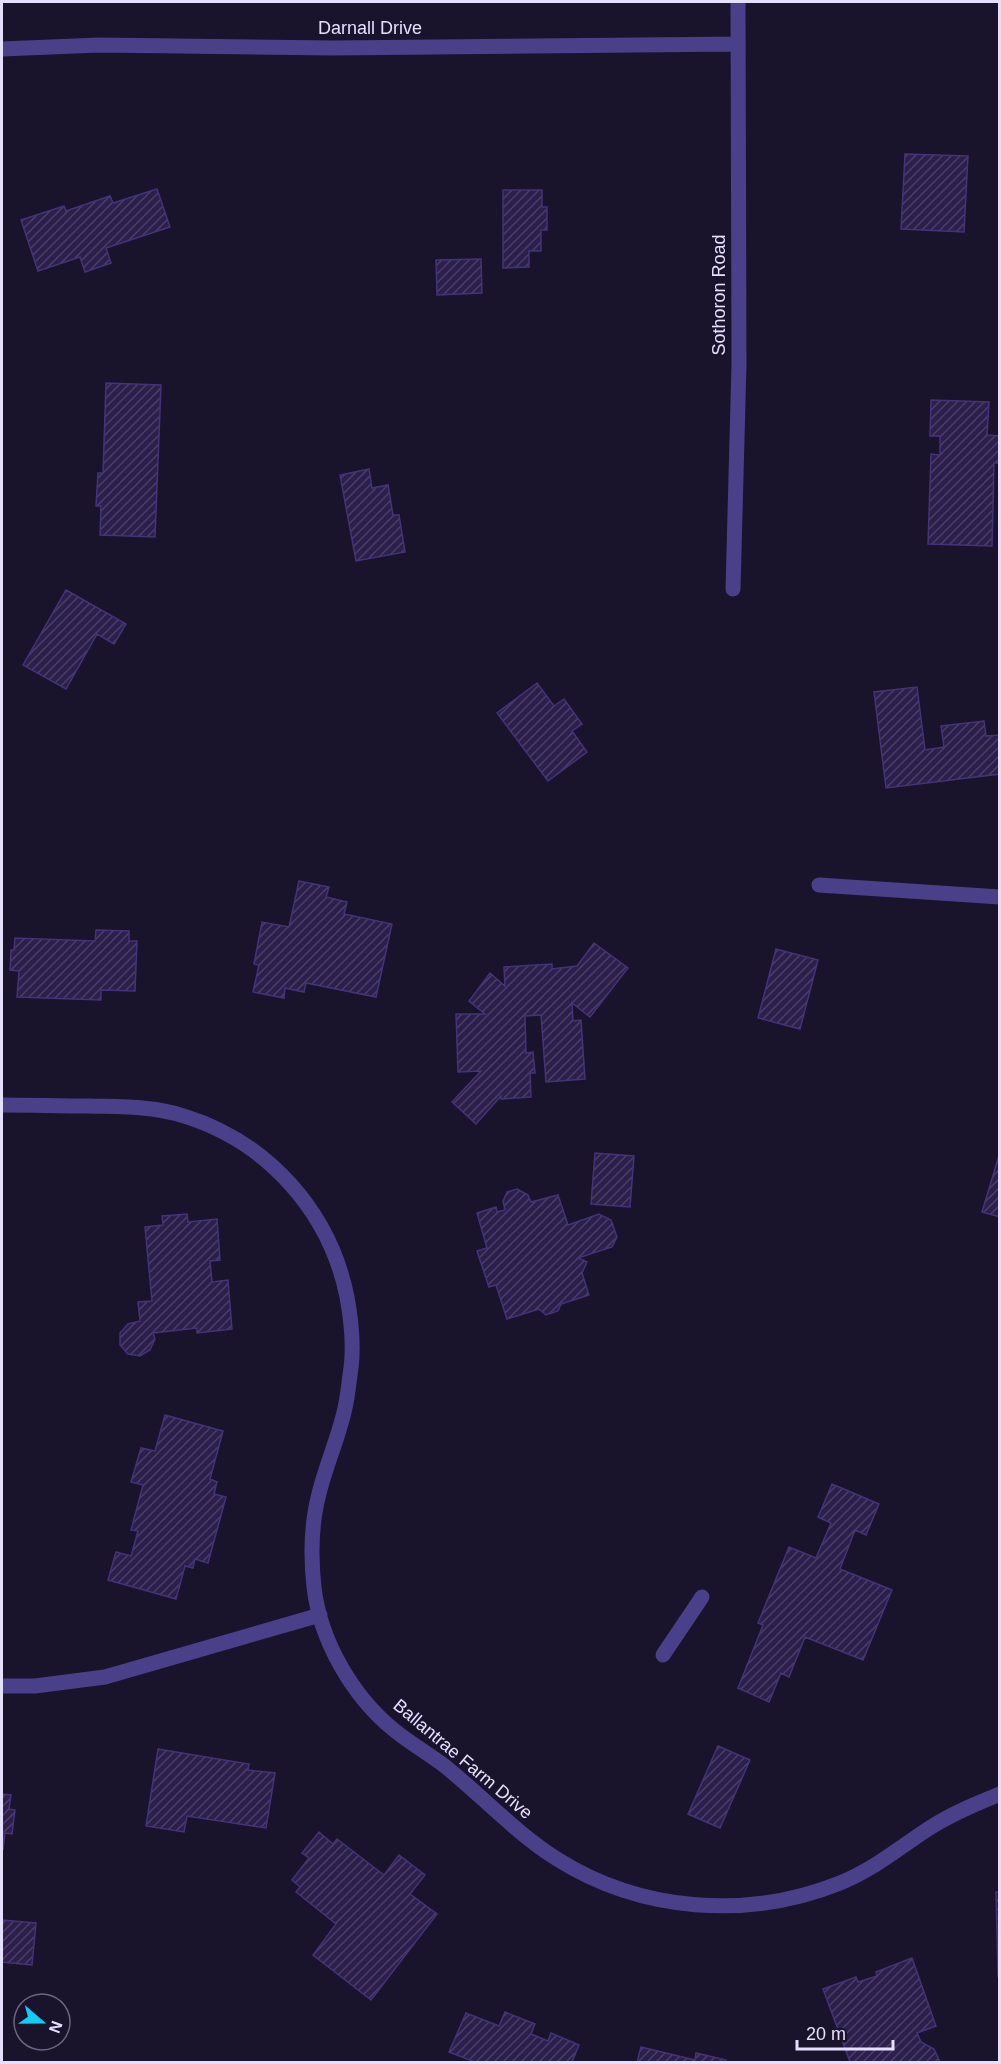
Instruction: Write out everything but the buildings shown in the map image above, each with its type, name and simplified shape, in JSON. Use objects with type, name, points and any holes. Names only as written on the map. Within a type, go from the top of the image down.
[{"type":"street","name":"Sothoron Road","points":[[733,589],[739,364],[738,2]]},
{"type":"street","name":"Darnall Drive","points":[[2,49],[99,45],[333,48],[738,44]]},
{"type":"street","points":[[819,885],[999,897]]},
{"type":"street","name":"Ballantrae Farm Drive","points":[[2,1105],[142,1107],[183,1115],[224,1131],[264,1158],[296,1189],[320,1222],[338,1261],[350,1316],[352,1362],[345,1408],[316,1505],[311,1547],[314,1590],[320,1615],[338,1660],[361,1696],[392,1728],[446,1767],[519,1830],[557,1859],[603,1883],[654,1900],[701,1906],[746,1906],[795,1898],[841,1883],[884,1861],[929,1828],[999,1794]]},
{"type":"street","points":[[663,1655],[702,1597]]},
{"type":"street","points":[[2,1686],[35,1686],[105,1677],[320,1615]]}]
